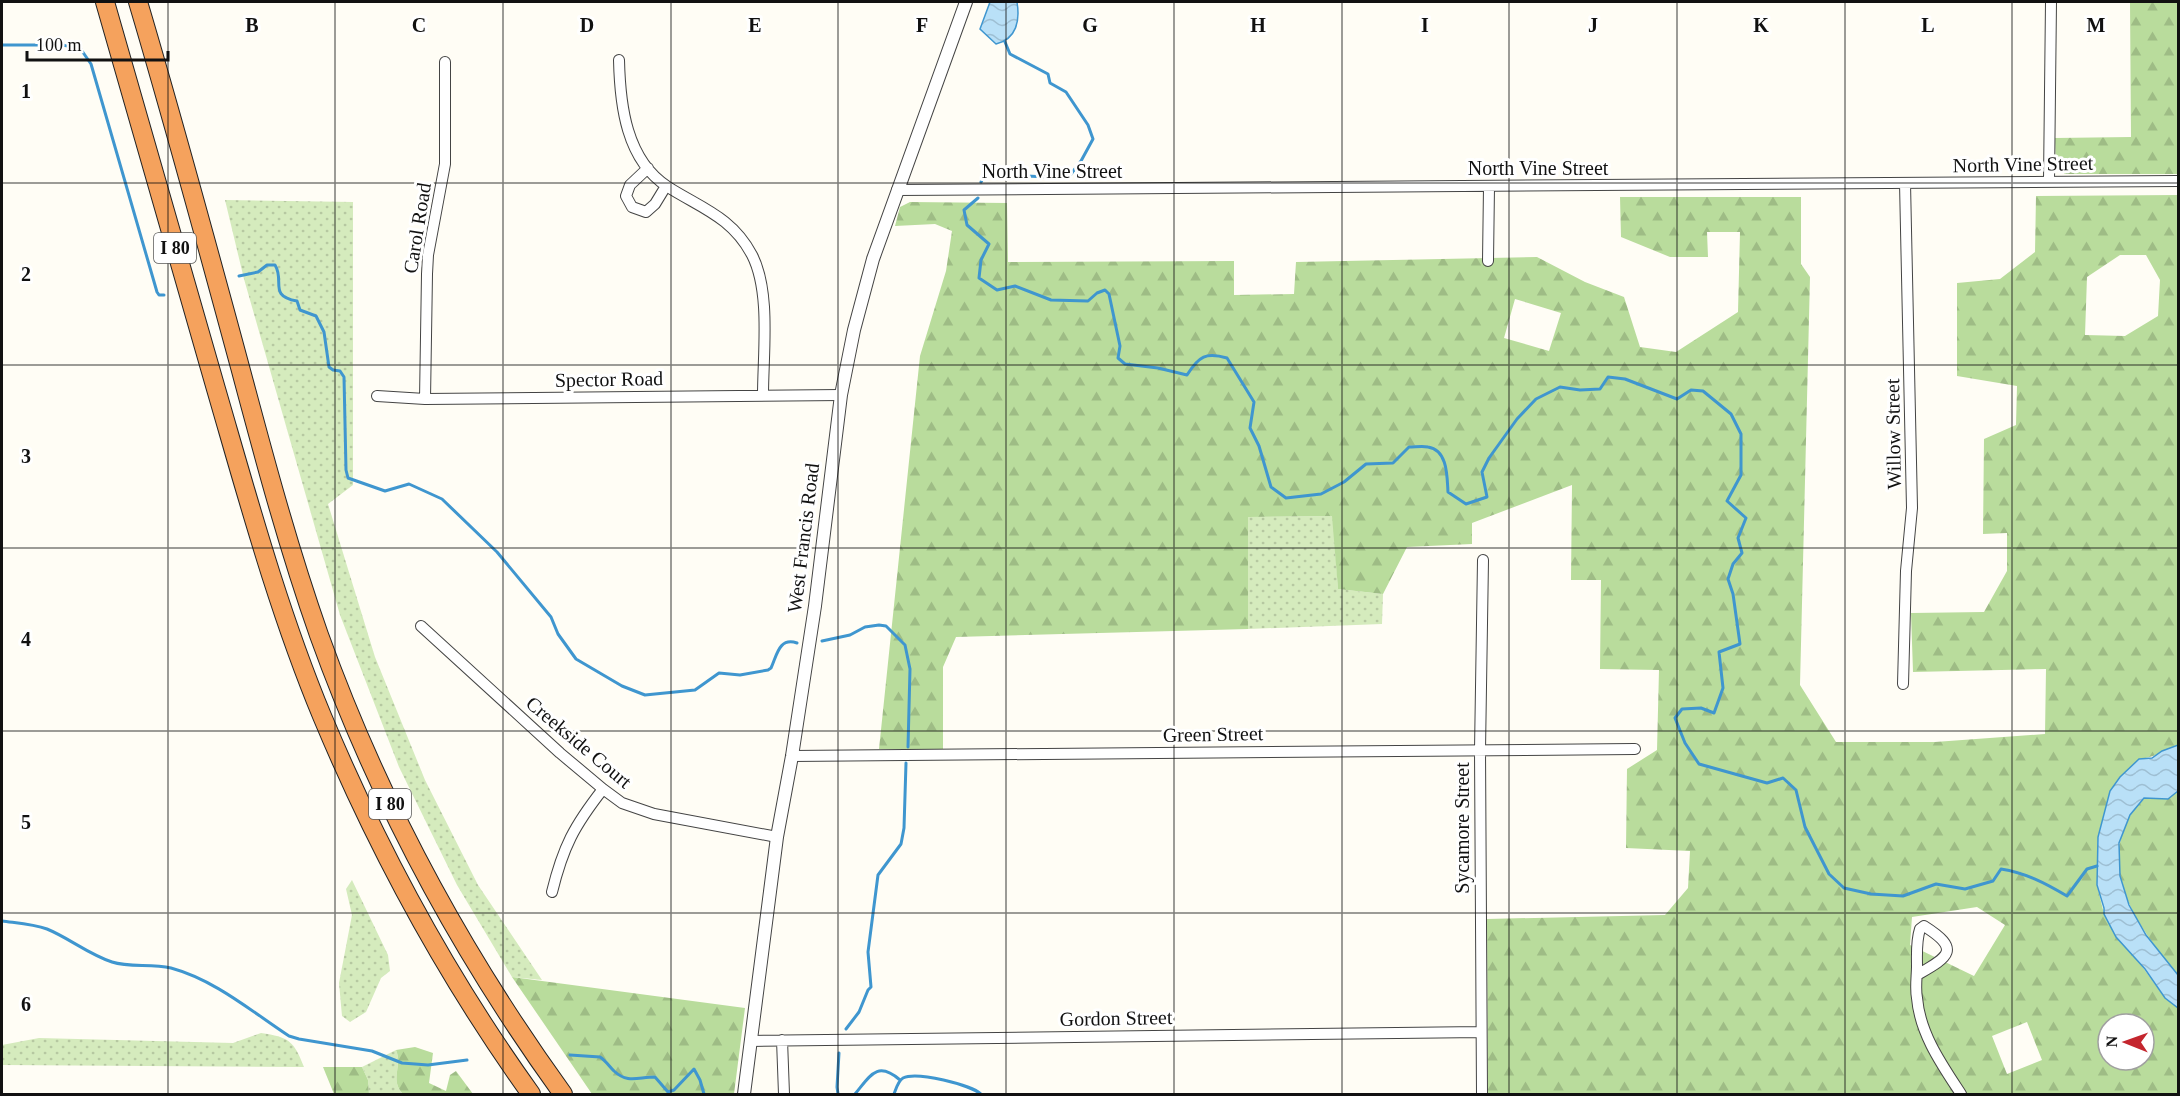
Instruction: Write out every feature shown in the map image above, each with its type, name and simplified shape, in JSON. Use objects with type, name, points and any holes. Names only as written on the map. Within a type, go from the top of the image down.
[{"type":"highway","name":"I 80","points":[[105,2],[250,505],[304,671],[350,781],[405,893],[456,982],[491,1038],[531,1095]]},
{"type":"highway","name":"I 80","points":[[138,2],[165,89],[280,515],[332,668],[391,806],[439,900],[507,1015],[563,1095]]},
{"type":"street","name":"West Francis Road","points":[[744,1095],[777,837],[815,606],[841,395],[854,330],[873,259],[966,2]]},
{"type":"street","points":[[2049,180],[2051,2]]},
{"type":"street","points":[[620,60],[621,102],[635,149],[648,168],[666,186],[708,208],[735,231],[752,255],[763,288],[763,394]]},
{"type":"street","name":"Carol Road","points":[[425,399],[427,274],[445,164],[445,62]]},
{"type":"street","points":[[648,168],[630,185],[626,196],[632,207],[646,212],[655,204],[666,186]]},
{"type":"street","name":"North Vine Street","points":[[897,190],[1489,187],[2049,180],[2178,181]]},
{"type":"street","name":"Willow Street","points":[[1903,684],[1906,571],[1912,508],[1905,183]]},
{"type":"street","points":[[1488,261],[1489,187]]},
{"type":"street","name":"Spector Road","points":[[377,396],[425,399],[841,395]]},
{"type":"street","name":"Sycamore Street","points":[[1482,1095],[1479,750],[1484,560]]},
{"type":"street","name":"Creekside Court","points":[[421,626],[603,789],[622,803],[651,813],[777,837]]},
{"type":"street","name":"Green Street","points":[[792,756],[1635,749]]},
{"type":"street","points":[[552,892],[559,862],[567,842],[584,813],[603,789]]},
{"type":"street","points":[[1917,975],[1916,998],[1923,1026],[1939,1062],[1961,1095]]},
{"type":"street","name":"Gordon Street","points":[[750,1041],[1481,1032]]},
{"type":"street","points":[[782,1040],[784,1095]]},
{"type":"green space","points":[[2130,2],[2178,2],[2178,174],[2065,174],[2056,167],[2055,138],[2131,137]]},
{"type":"green space","points":[[2178,195],[2178,745],[2139,759],[2110,791],[2098,837],[2097,885],[2104,914],[2165,998],[2178,1008],[2178,1094],[1488,1094],[1487,919],[1665,915],[1688,888],[1690,851],[1626,848],[1627,769],[1657,750],[1659,670],[1600,669],[1601,580],[1571,580],[1572,485],[1472,523],[1472,544],[1407,547],[1383,594],[1338,589],[1332,516],[1248,517],[1248,629],[956,637],[943,667],[943,749],[879,749],[920,356],[946,271],[952,231],[935,224],[895,226],[900,207],[910,202],[1007,203],[1008,262],[1234,261],[1234,295],[1294,294],[1296,262],[1537,257],[1585,282],[1624,297],[1640,347],[1676,352],[1738,312],[1740,232],[1707,232],[1708,257],[1670,257],[1621,237],[1620,197],[1801,197],[1801,264],[1810,277],[1800,685],[1836,742],[1935,742],[2045,734],[2046,669],[1913,672],[1911,613],[1984,612],[2007,571],[2007,533],[1983,534],[1984,439],[2016,425],[2017,386],[1957,376],[1957,283],[2000,279],[2035,252],[2036,196]],"holes":[[[2120,255],[2146,255],[2160,280],[2158,316],[2125,336],[2085,335],[2087,277]],[[1515,299],[1561,313],[1549,351],[1504,338]],[[1977,907],[2005,925],[1974,976],[1910,945],[1912,917]],[[2027,1022],[2042,1060],[2007,1074],[1992,1036]]]},
{"type":"green space","points":[[225,200],[353,202],[353,485],[328,504],[375,657],[425,780],[478,885],[542,980],[512,977],[457,885],[399,767],[340,615],[244,279]]},
{"type":"green space","points":[[1333,516],[1338,589],[1383,594],[1382,624],[1248,629],[1248,517]]},
{"type":"green space","points":[[2178,791],[2178,975],[2138,921],[2121,881],[2119,860],[2121,838],[2135,809],[2145,798],[2168,799]]},
{"type":"green space","points":[[352,880],[388,955],[390,971],[381,978],[366,1012],[350,1022],[342,1016],[339,983],[352,915],[346,889]]},
{"type":"green space","points":[[512,977],[745,1008],[734,1094],[592,1094]]},
{"type":"green space","points":[[261,1033],[278,1036],[289,1042],[297,1051],[304,1067],[2,1065],[2,1045],[39,1038],[233,1043]]},
{"type":"green space","points":[[415,1047],[433,1053],[429,1083],[446,1091],[450,1075],[456,1071],[473,1094],[403,1094],[396,1078],[398,1056],[396,1050]]},
{"type":"green space","points":[[396,1050],[398,1062],[396,1078],[403,1094],[369,1094],[368,1080],[362,1067]]},
{"type":"green space","points":[[323,1067],[362,1067],[368,1080],[369,1094],[334,1094]]},
{"type":"water","points":[[990,2],[1017,2],[1016,28],[1009,38],[996,44],[980,29]]},
{"type":"water","points":[[2178,745],[2178,791],[2168,799],[2144,798],[2130,815],[2119,843],[2120,876],[2129,905],[2146,935],[2178,975],[2178,1008],[2165,998],[2145,969],[2116,937],[2104,914],[2097,885],[2098,837],[2110,791],[2120,777],[2139,759],[2152,758]]},
{"type":"waterway","points":[[981,182],[985,174],[1068,178],[1093,139],[1088,125],[1066,92],[1050,83],[1048,74],[1010,54],[1005,42]]},
{"type":"waterway","points":[[2,45],[62,45],[80,48],[91,64],[157,292],[159,295],[164,295]]},
{"type":"waterway","points":[[978,198],[964,210],[967,225],[989,244],[981,260],[979,278],[997,290],[1015,286],[1051,300],[1088,301],[1097,293],[1105,290],[1109,294],[1120,346],[1118,358],[1125,364],[1158,368],[1187,375],[1195,363],[1204,357],[1214,355],[1227,358],[1254,402],[1250,428],[1259,446],[1271,487],[1286,498],[1321,494],[1344,482],[1366,464],[1393,463],[1409,447],[1428,447],[1435,449],[1443,459],[1448,492],[1466,504],[1487,497],[1482,472],[1489,458],[1517,419],[1536,399],[1560,387],[1580,390],[1600,389],[1608,377],[1625,379],[1677,399],[1691,390],[1703,391],[1731,414],[1741,434],[1741,475],[1727,501],[1746,518],[1738,538],[1742,553],[1733,564],[1728,579],[1733,594],[1740,644],[1719,652],[1723,688],[1714,713],[1701,708],[1682,709],[1675,718],[1685,743],[1699,764],[1767,783],[1783,778],[1796,790],[1805,827],[1829,874],[1844,888],[1871,894],[1903,896],[1936,884],[1965,889],[1993,881],[2001,869],[2035,879],[2067,896],[2087,869],[2097,866]]},
{"type":"waterway","points":[[239,276],[258,272],[267,265],[275,265],[278,271],[280,292],[283,296],[297,301],[300,310],[316,316],[324,332],[329,367],[340,371],[344,377],[348,478],[385,491],[409,484],[442,499],[497,552],[551,617],[558,634],[576,659],[622,686],[645,695],[695,690],[719,673],[740,675],[768,670],[782,645],[797,643]]},
{"type":"waterway","points":[[822,641],[850,635],[865,627],[879,625],[886,626],[905,645],[910,669],[908,747]]},
{"type":"waterway","points":[[846,1029],[859,1012],[871,987],[868,952],[878,875],[901,844],[904,828],[906,763]]},
{"type":"waterway","points":[[2,921],[47,929],[112,962],[171,968],[187,973],[218,988],[289,1036],[299,1039],[372,1051],[402,1063],[428,1065],[467,1060]]},
{"type":"waterway","points":[[838,1094],[839,1053]]},
{"type":"waterway","points":[[570,1055],[600,1057],[619,1075],[629,1079],[655,1077],[668,1092],[674,1090],[694,1069],[704,1094]]},
{"type":"waterway","points":[[855,1094],[870,1076],[880,1071],[892,1074],[900,1080]]},
{"type":"waterway","points":[[894,1094],[898,1083],[910,1076],[956,1083],[981,1094]]}]
